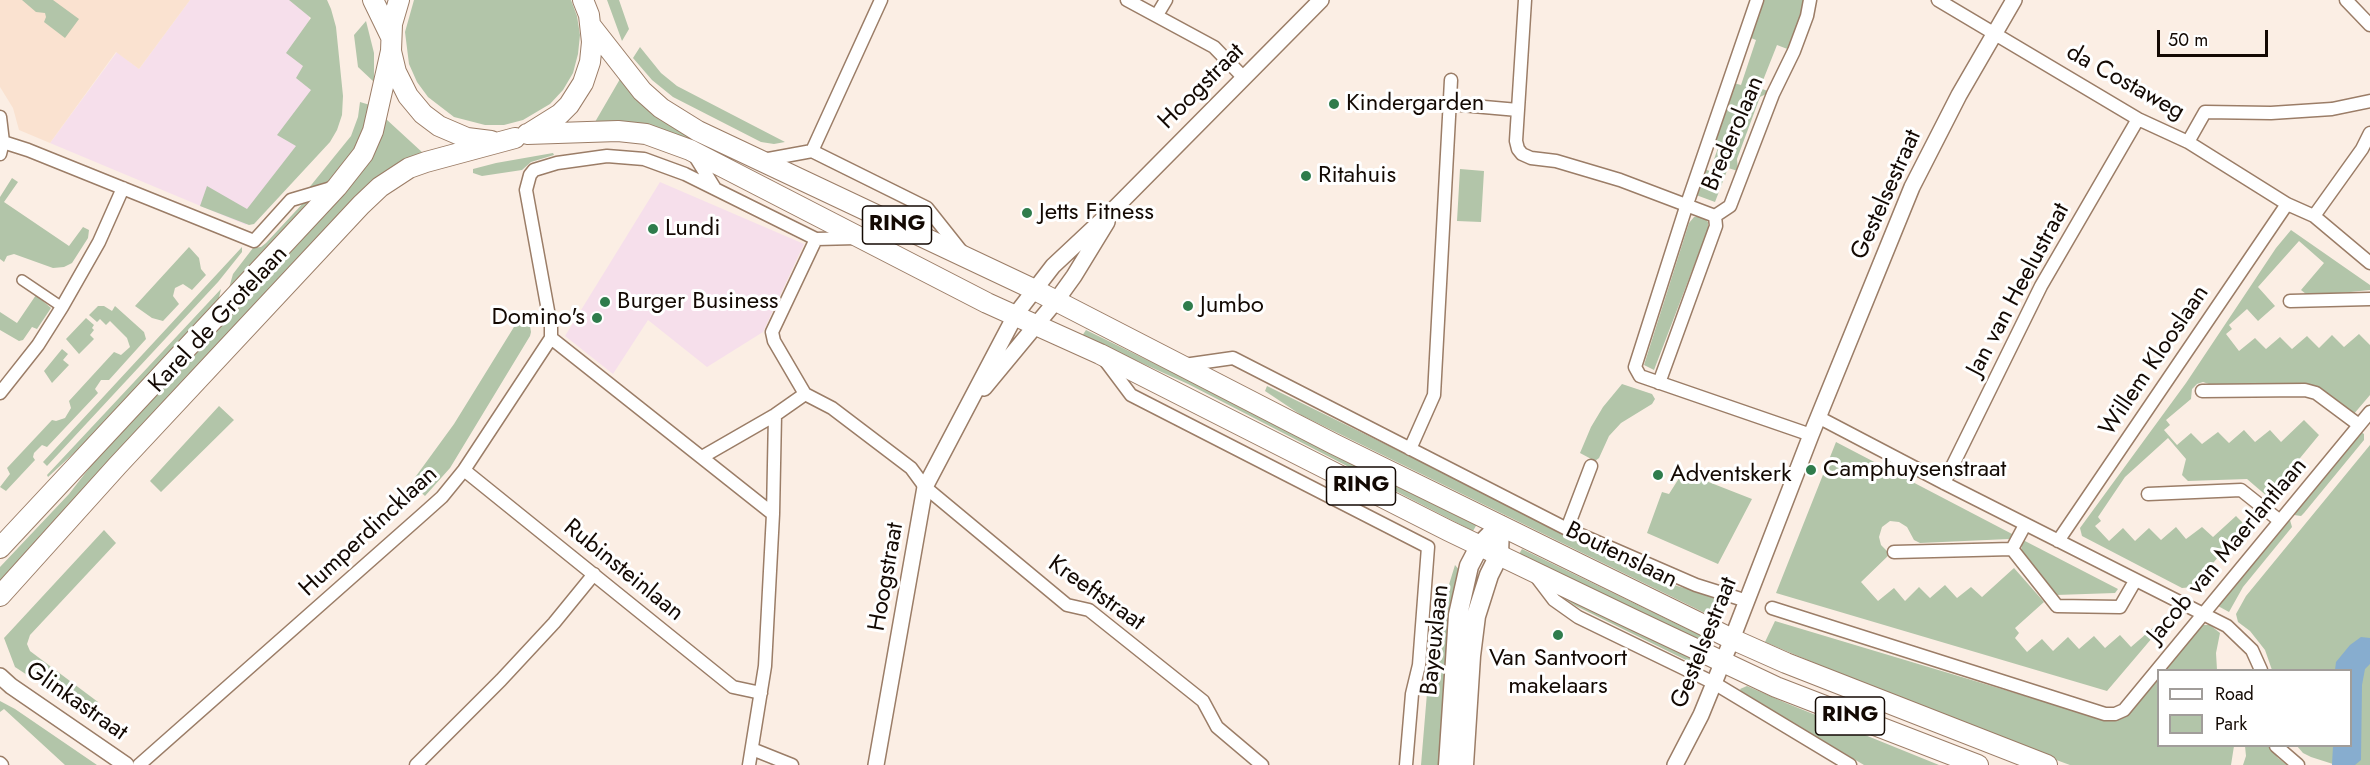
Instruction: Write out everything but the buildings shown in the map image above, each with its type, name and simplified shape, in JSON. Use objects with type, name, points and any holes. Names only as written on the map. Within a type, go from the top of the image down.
[{"type":"main road","name":"RING","points":[[373,0],[391,44],[401,85],[417,108],[431,120],[452,132],[467,138],[491,141],[521,136],[618,131],[646,134],[690,150],[863,237],[987,303],[1016,314],[1100,354],[1499,555],[1723,662],[1776,687],[1978,765]]},
{"type":"main road","name":"RING","points":[[391,44],[394,14],[399,0]]},
{"type":"main road","name":"RING","points":[[521,136],[539,129],[560,114],[577,94],[590,62],[592,42],[589,10]]},
{"type":"main road","name":"RING","points":[[589,10],[642,91],[661,108],[698,131],[1056,301]]},
{"type":"main road","name":"Karel de Grotelaan","points":[[0,548],[337,187],[363,154],[373,131],[391,44]]},
{"type":"main road","name":"Karel de Grotelaan","points":[[0,596],[118,465],[380,187],[409,168],[521,136]]},
{"type":"main road","name":"Boutenslaan","points":[[1056,301],[1334,444],[1732,639],[1786,663],[2047,765]]},
{"type":"main road","name":"Bayeuxlaan","points":[[1448,765],[1458,615],[1469,566],[1480,545],[1500,525]]},
{"type":"main road","name":"Bayeuxlaan","points":[[1464,765],[1476,616],[1486,583],[1499,555],[1500,525]]},
{"type":"street","points":[[812,151],[881,0]]},
{"type":"street","points":[[1127,0],[1214,47],[1244,78]]},
{"type":"street","points":[[1157,15],[1166,0]]},
{"type":"street","name":"Hoogstraat","points":[[876,765],[926,487],[1016,314],[1053,266],[1116,207],[1321,0]]},
{"type":"street","points":[[1525,0],[1518,110],[1518,148],[1522,154],[1531,158],[1556,161],[1620,180],[1715,216]]},
{"type":"street","name":"Brederolaan","points":[[1757,0],[1687,204],[1635,367],[1640,376],[1659,383],[1716,226],[1715,216],[1730,206],[1773,94],[1794,51],[1807,16],[1810,0]]},
{"type":"street","name":"da Costaweg","points":[[1938,0],[2138,119],[2188,142],[2205,112],[2271,113],[2332,109],[2370,101]]},
{"type":"street","name":"Gestelsestraat","points":[[1675,765],[1701,715],[1723,662],[1818,417],[1912,187],[1959,95],[2014,0]]},
{"type":"street","points":[[2346,0],[2370,25]]},
{"type":"street","points":[[1410,449],[1434,394],[1451,80]]},
{"type":"street","points":[[1450,104],[1518,110]]},
{"type":"street","points":[[0,117],[2,148],[28,150],[254,241],[291,200],[337,187]]},
{"type":"street","name":"Jan van Heelustraat","points":[[1944,483],[2041,286],[2138,119]]},
{"type":"street","points":[[2314,216],[2362,149],[2370,133]]},
{"type":"street","points":[[2188,142],[2287,204],[2314,216],[2370,263]]},
{"type":"street","points":[[690,150],[714,188]]},
{"type":"street","points":[[760,160],[812,151],[927,208],[967,258]]},
{"type":"street","points":[[774,514],[551,338],[551,327],[526,190],[530,175],[540,167],[576,160],[618,156],[664,165],[816,239],[863,237]]},
{"type":"street","points":[[0,393],[4,380],[38,345],[62,307],[99,242],[123,188]]},
{"type":"street","name":"Willem Klooslaan","points":[[2058,541],[2287,204]]},
{"type":"street","name":"Hoogstraat","points":[[969,406],[1056,301],[1116,207]]},
{"type":"street","points":[[702,457],[775,415],[805,394],[774,341],[772,332],[816,239]]},
{"type":"street","points":[[22,280],[62,307]]},
{"type":"street","points":[[2290,301],[2370,299]]},
{"type":"street","name":"Humperdincklaan","points":[[139,765],[442,497],[464,470],[551,338]]},
{"type":"street","points":[[1100,354],[1131,395],[1428,547],[1419,665],[1412,694],[1406,765]]},
{"type":"street","name":"Boutenslaan","points":[[1184,365],[1233,358],[1567,529],[1696,585],[1747,601]]},
{"type":"street","points":[[1659,383],[1811,435]]},
{"type":"street","points":[[2202,391],[2305,390],[2316,393],[2359,425]]},
{"type":"street","name":"Kreeftstraat","points":[[805,394],[832,408],[911,468],[926,487],[1067,605],[1089,610],[1203,701],[1217,727],[1262,765]]},
{"type":"street","name":"Jacob van Maerlantlaan","points":[[2157,669],[2370,412]]},
{"type":"street","points":[[749,765],[765,666],[774,514],[775,415]]},
{"type":"street","points":[[1818,417],[2025,525],[2227,626],[2252,650],[2261,669]]},
{"type":"street","points":[[1567,529],[1591,466]]},
{"type":"street","name":"Rubinsteinlaan","points":[[464,470],[733,687],[761,693]]},
{"type":"street","points":[[2148,494],[2241,490],[2280,521]]},
{"type":"street","points":[[2012,549],[2025,525]]},
{"type":"street","points":[[2012,549],[2057,606],[2120,607],[2135,580]]},
{"type":"street","points":[[1894,552],[2012,549]]},
{"type":"street","points":[[1531,570],[1554,600],[1578,617],[1714,683],[1850,765]]},
{"type":"street","points":[[416,765],[501,680],[554,623],[594,574]]},
{"type":"street","name":"Jacob van Maerlantlaan","points":[[1772,608],[2105,714],[2115,714],[2124,710],[2157,669]]},
{"type":"street","name":"Glinkastraat","points":[[0,676],[11,686],[126,765]]},
{"type":"street","points":[[2277,747],[2298,765]]},
{"type":"street","points":[[752,749],[792,765]]},
{"type":"shaded area","points":[[0,0],[190,0],[139,69],[116,52],[50,143],[19,130],[13,108],[0,87]]},
{"type":"shaded area","points":[[190,0],[303,0],[309,16],[317,93],[300,153],[246,225],[50,143],[117,52],[139,69]]},
{"type":"shaded area","points":[[660,182],[804,244],[763,332],[707,367],[648,320],[613,374],[565,336]]},
{"type":"green space","points":[[22,0],[53,0],[79,19],[65,38],[44,22],[45,13],[36,12]]},
{"type":"green space","points":[[289,0],[327,0],[336,27],[343,96],[342,115],[330,142],[254,224],[249,225],[200,206],[207,186],[247,209],[296,146],[277,135],[311,90],[296,78],[303,66],[286,53],[311,18]]},
{"type":"green space","points":[[414,0],[571,0],[577,16],[580,35],[573,73],[563,90],[550,104],[523,120],[504,125],[485,125],[454,117],[428,97],[417,82],[409,64],[405,32]]},
{"type":"green space","points":[[607,0],[619,0],[629,29],[622,41]]},
{"type":"green space","points":[[1764,0],[1805,0],[1803,6],[1805,11],[1790,50],[1777,45],[1760,88],[1770,92],[1760,97],[1737,159],[1738,171],[1728,168],[1715,202],[1696,195],[1700,168],[1710,171],[1720,142],[1710,138],[1718,133],[1734,85],[1730,82],[1741,85],[1756,40],[1746,36],[1752,34]]},
{"type":"green space","points":[[366,21],[374,53],[374,82],[358,67],[354,35]]},
{"type":"green space","points":[[640,47],[661,73],[677,86],[785,142],[774,144],[761,142],[673,97],[652,80],[633,58]]},
{"type":"green space","points":[[620,79],[699,136],[696,142],[650,125],[595,122]]},
{"type":"green space","points":[[360,102],[370,105],[353,152],[331,179],[321,186],[308,189],[351,136],[358,117]]},
{"type":"green space","points":[[386,119],[423,153],[380,175],[347,205],[0,582],[0,567],[69,494],[97,458],[380,134]]},
{"type":"green space","points":[[553,153],[554,155],[531,162],[522,170],[482,176],[473,173],[473,169],[496,163]]},
{"type":"green space","points":[[1460,169],[1484,171],[1481,222],[1457,221]]},
{"type":"green space","points":[[12,178],[18,182],[4,202],[69,246],[83,227],[89,230],[88,238],[72,263],[64,267],[53,268],[14,254],[7,256],[4,262],[0,259],[0,197]]},
{"type":"green space","points":[[306,200],[309,203],[229,288],[233,274],[253,248],[261,247],[266,243]]},
{"type":"green space","points":[[1702,216],[1708,222],[1708,229],[1654,370],[1644,365],[1689,223],[1694,217]]},
{"type":"green space","points":[[2291,230],[2370,285],[2370,290],[2311,296],[2306,294],[2301,290],[2324,263],[2299,241],[2258,287],[2275,306],[2258,321],[2247,309],[2229,325],[2232,329],[2226,334],[2239,351],[2255,338],[2266,349],[2280,337],[2292,349],[2307,336],[2319,348],[2332,335],[2344,347],[2359,334],[2370,345],[2370,395],[2353,415],[2316,388],[2220,388],[2203,382],[2192,389],[2191,399],[2166,420],[2170,425],[2164,430],[2177,445],[2191,433],[2202,444],[2218,432],[2229,443],[2244,430],[2255,442],[2270,430],[2281,442],[2304,420],[2319,435],[2268,497],[2247,479],[2188,481],[2182,475],[2186,459],[2168,438],[2125,477],[2098,517],[2101,521],[2095,526],[2109,541],[2123,528],[2135,541],[2149,528],[2161,540],[2176,527],[2186,539],[2202,527],[2213,537],[2236,516],[2245,525],[2193,587],[2182,588],[2082,536],[2080,528],[2186,383],[2276,248]]},
{"type":"green space","points":[[189,247],[199,258],[201,269],[206,275],[192,290],[183,284],[175,288],[173,296],[179,304],[163,321],[152,318],[135,306]]},
{"type":"green space","points":[[242,247],[242,252],[218,282],[47,466],[43,462]]},
{"type":"green space","points":[[221,289],[218,302],[99,430],[48,477],[47,475]]},
{"type":"green space","points":[[36,295],[51,308],[37,329],[32,327],[23,340],[19,341],[0,330],[0,312],[17,323]]},
{"type":"green space","points":[[98,306],[104,306],[112,311],[115,306],[144,332],[146,339],[109,380],[101,380],[95,389],[98,393],[47,447],[42,445],[34,453],[35,460],[6,491],[0,487],[10,474],[7,468],[52,420],[65,418],[71,408],[69,401],[114,352],[121,355],[130,347],[127,338],[110,321],[106,325],[100,319],[97,322],[89,315]]},
{"type":"green space","points":[[522,314],[529,320],[530,336],[450,468],[425,496],[411,483],[454,424]]},
{"type":"green space","points":[[86,318],[94,325],[92,328],[94,330],[90,335],[94,339],[79,354],[66,339]]},
{"type":"green space","points":[[1086,330],[1477,524],[1473,531],[1188,384],[1082,336]]},
{"type":"green space","points":[[62,349],[68,354],[63,360],[69,365],[52,383],[44,371]]},
{"type":"green space","points":[[1622,384],[1652,394],[1655,399],[1652,404],[1621,423],[1609,436],[1599,458],[1595,461],[1580,453],[1603,407]]},
{"type":"green space","points":[[1267,386],[1625,562],[1677,586],[1721,598],[1713,617],[1301,415],[1265,391]]},
{"type":"green space","points":[[219,406],[234,420],[161,492],[150,481]]},
{"type":"green space","points":[[2361,432],[2364,434],[2364,440],[2304,513],[2301,516],[2294,515]]},
{"type":"green space","points":[[1836,442],[2014,535],[2009,539],[1920,543],[1914,540],[1907,527],[1899,522],[1890,521],[1882,527],[1879,537],[1881,545],[1890,554],[1861,582],[1878,601],[1894,588],[1905,601],[1919,587],[1930,598],[1945,585],[1957,598],[1971,587],[1982,597],[2014,568],[2044,602],[2015,628],[2019,633],[2015,638],[2027,652],[2042,639],[2053,651],[2068,637],[2079,649],[2094,636],[2105,648],[2120,635],[2131,647],[2154,627],[2158,631],[2107,691],[1776,593]]},
{"type":"green space","points":[[2370,445],[2370,765],[2336,765],[2311,757],[2298,747],[2352,747],[2352,669],[2272,669],[2265,650],[2250,631],[2238,622],[2236,614],[2246,596]]},
{"type":"green space","points":[[1683,472],[1752,499],[1718,564],[1647,533],[1662,492],[1669,494]]},
{"type":"green space","points":[[2290,520],[2292,527],[2243,587],[2229,612],[2218,606]]},
{"type":"green space","points":[[104,530],[116,543],[30,635],[27,644],[30,651],[98,702],[88,715],[15,667],[4,638]]},
{"type":"green space","points":[[2023,540],[2118,589],[2115,593],[2056,595],[2021,551]]},
{"type":"green space","points":[[1522,549],[1706,638],[1705,642],[1699,642],[1519,554]]},
{"type":"green space","points":[[1455,565],[1461,572],[1442,765],[1421,765],[1427,693],[1440,614]]},
{"type":"green space","points":[[1560,591],[1697,658],[1690,662],[1576,606],[1557,594]]},
{"type":"green space","points":[[1775,621],[2105,720],[2157,675],[2157,747],[2234,747],[2231,765],[2070,765],[1966,727],[1765,642]]},
{"type":"green space","points":[[2202,625],[2210,625],[2220,633],[2216,653],[2217,669],[2162,669]]},
{"type":"green space","points":[[1747,686],[1939,765],[1864,765],[1742,693],[1740,689]]},
{"type":"green space","points":[[0,701],[97,765],[65,765],[4,709],[0,712]]},
{"type":"green space","points":[[2245,747],[2271,747],[2278,758],[2287,765],[2243,765],[2246,756]]},
{"type":"water","points":[[2361,637],[2370,638],[2370,664],[2365,669],[2362,685],[2361,760],[2355,765],[2332,765],[2333,747],[2352,747],[2352,669],[2335,669],[2336,662],[2350,645]]},
{"type":"place","name":"Kindergarden","points":[[1334,104]]},
{"type":"place","name":"Ritahuis","points":[[1306,176]]},
{"type":"place","name":"Jetts Fitness","points":[[1027,213]]},
{"type":"place","name":"Lundi","points":[[653,229]]},
{"type":"place","name":"Burger Business","points":[[605,302]]},
{"type":"place","name":"Jumbo","points":[[1188,306]]},
{"type":"place","name":"Domino's","points":[[597,318]]},
{"type":"place","name":"Camphuysenstraat","points":[[1811,470]]},
{"type":"place","name":"Adventskerk","points":[[1658,475]]},
{"type":"place","name":"Van Santvoort makelaars","points":[[1558,635]]}]
